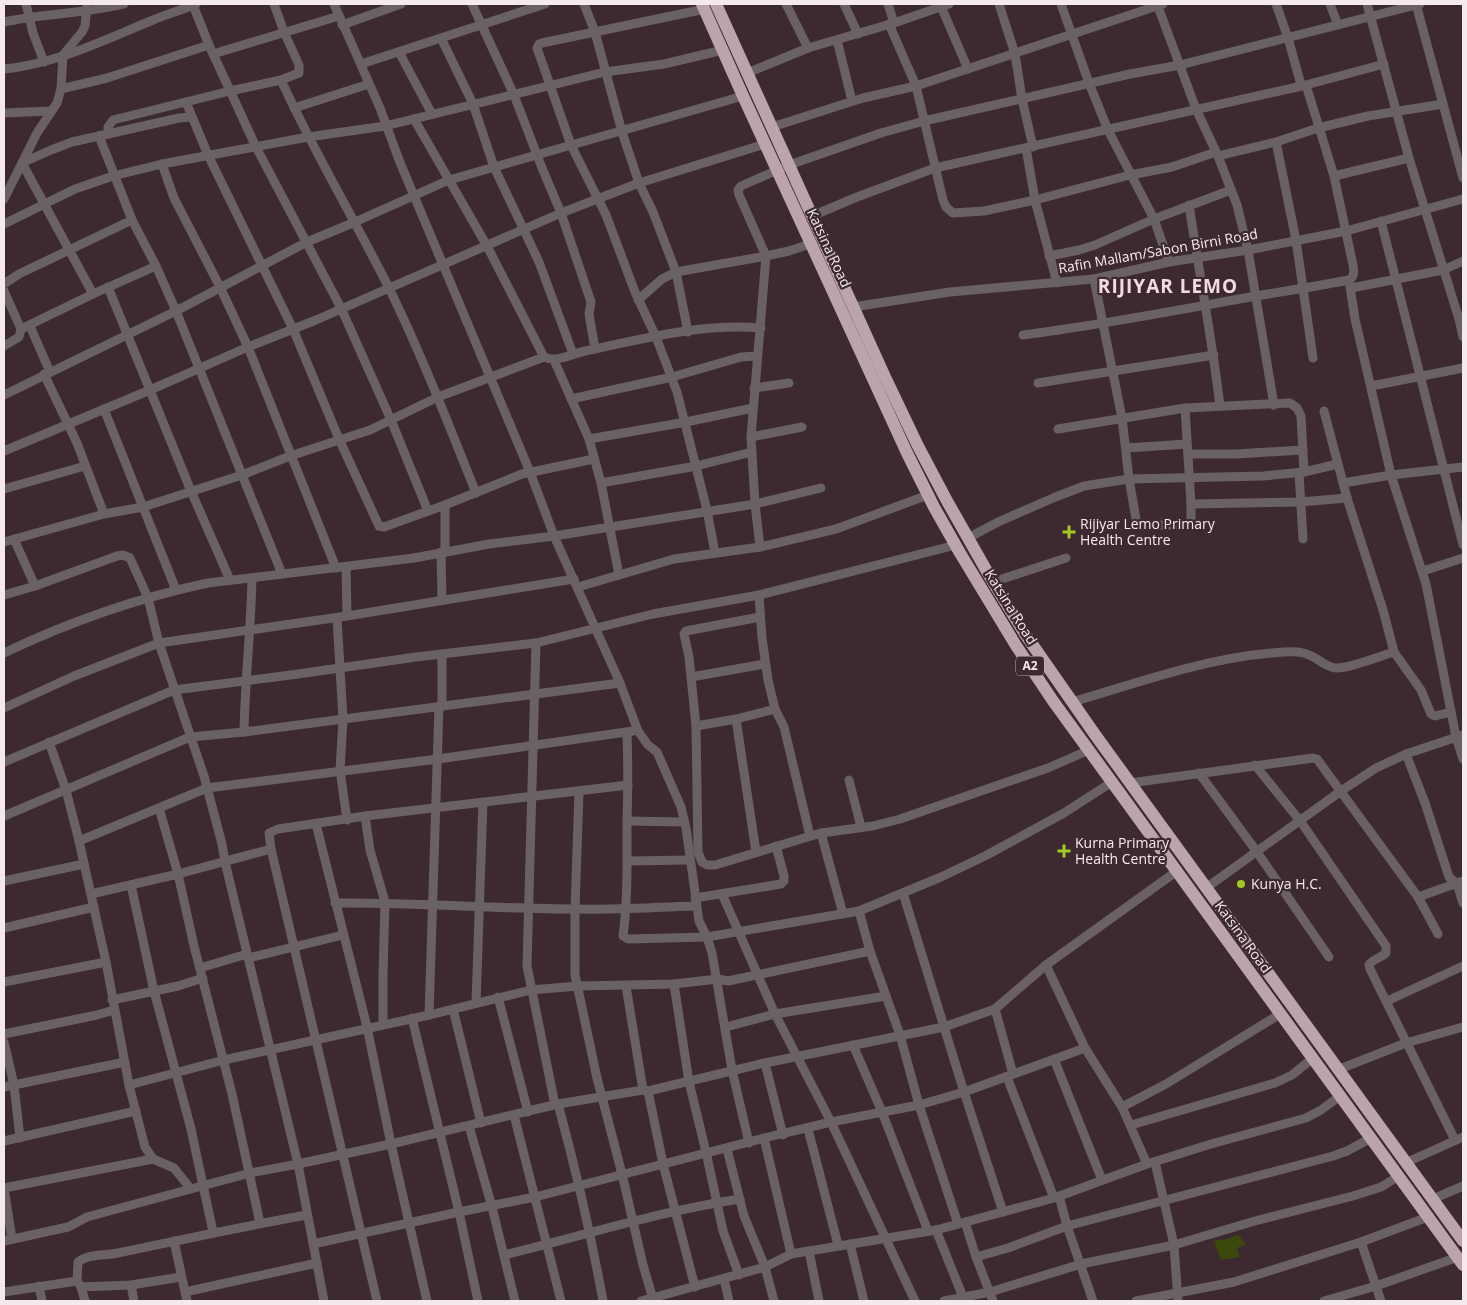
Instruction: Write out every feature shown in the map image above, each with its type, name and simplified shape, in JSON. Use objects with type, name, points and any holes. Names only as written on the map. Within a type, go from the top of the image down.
[{"type":"highway","name":"Katsina Road","points":[[713,5],[723,50],[743,96],[891,420],[928,495],[956,545],[1015,644],[1053,701],[1460,1261]]},
{"type":"highway","name":"Katsina Road","points":[[713,5],[748,73],[918,446],[993,582],[1025,634],[1072,702],[1337,1070],[1462,1238]]},
{"type":"street","points":[[26,4],[44,62]]},
{"type":"street","points":[[4,22],[29,17],[50,16],[87,7],[124,4]]},
{"type":"street","points":[[4,69],[32,66],[104,42],[195,4],[211,49],[256,147],[341,308],[391,420],[428,511]]},
{"type":"street","points":[[109,134],[109,124],[113,120],[281,80],[299,73],[300,69],[274,4]]},
{"type":"street","points":[[334,4],[380,108],[385,126],[491,377],[554,536],[620,683],[638,731],[648,745],[657,752],[681,807],[699,921],[707,937],[718,979],[732,1070],[749,1143]]},
{"type":"street","points":[[61,89],[211,49],[340,21],[401,4]]},
{"type":"street","points":[[472,4],[514,95],[561,213],[591,302],[589,314],[594,349]]},
{"type":"street","points":[[361,64],[545,4]]},
{"type":"street","points":[[584,4],[595,32],[622,132],[639,183],[654,212],[676,272],[688,332]]},
{"type":"street","points":[[786,4],[808,48]]},
{"type":"street","points":[[844,4],[858,34]]},
{"type":"street","points":[[888,4],[891,24],[916,86],[946,207],[953,213],[984,211],[1035,200],[1217,154],[1276,142],[1318,128],[1368,116],[1443,104]]},
{"type":"street","points":[[999,4],[1015,54],[1030,148],[1035,200],[1057,283]]},
{"type":"street","points":[[1061,4],[1088,83],[1108,130],[1154,219],[1170,262]]},
{"type":"street","points":[[772,127],[852,101],[916,86],[1159,4],[1196,109],[1217,154],[1237,205],[1248,250],[1274,405]]},
{"type":"street","points":[[1276,4],[1334,176],[1354,273],[1350,284],[1355,319],[1391,475],[1423,571],[1451,712],[1460,736],[1463,759]]},
{"type":"street","points":[[1330,4],[1338,25]]},
{"type":"street","points":[[1367,4],[1409,158],[1443,270],[1461,318],[1463,337]]},
{"type":"street","points":[[760,547],[751,437],[766,256],[739,195],[738,190],[741,186],[789,165],[881,133],[924,121],[1088,83],[1180,65],[1418,4],[1463,178]]},
{"type":"street","points":[[713,5],[539,44],[537,48],[571,145],[612,230],[638,300],[656,337],[672,377],[686,422],[715,553]]},
{"type":"street","points":[[748,73],[808,48],[891,24],[944,5],[968,69]]},
{"type":"street","points":[[4,199],[37,133],[57,103],[61,89],[63,55],[85,26],[87,7]]},
{"type":"street","points":[[441,38],[473,104],[494,167],[539,262],[573,354]]},
{"type":"street","points":[[837,40],[852,101]]},
{"type":"street","points":[[4,224],[75,189],[113,176],[162,164],[308,137],[385,126],[605,72],[664,64],[723,50]]},
{"type":"street","points":[[400,52],[432,114]]},
{"type":"street","points":[[812,216],[874,190],[935,168],[1303,85],[1384,64]]},
{"type":"street","points":[[281,80],[308,137],[355,222],[388,288],[438,397],[476,492]]},
{"type":"street","points":[[294,108],[369,84]]},
{"type":"street","points":[[4,394],[176,311],[307,242],[449,180],[743,96]]},
{"type":"street","points":[[186,102],[208,155],[293,329],[339,439],[379,526],[384,527],[530,472],[594,459]]},
{"type":"street","points":[[4,113],[51,111]]},
{"type":"street","points":[[22,163],[58,147],[99,136],[191,117]]},
{"type":"street","points":[[414,119],[487,246],[544,357],[554,360],[594,349],[688,332],[728,327],[761,328]]},
{"type":"street","points":[[99,136],[113,176],[132,220],[156,266],[176,311],[282,574]]},
{"type":"street","points":[[1276,142],[1296,240],[1313,358]]},
{"type":"street","points":[[4,450],[443,266],[523,228],[639,183],[765,144]]},
{"type":"street","points":[[1334,176],[1409,158]]},
{"type":"street","points":[[22,163],[92,294]]},
{"type":"street","points":[[162,164],[174,198],[248,347],[336,568]]},
{"type":"street","points":[[1049,256],[1095,245],[1154,219],[1231,190]]},
{"type":"street","name":"Rafin Mallam/Sabon Birni Road","points":[[853,306],[950,292],[1094,279],[1170,262],[1248,250],[1346,230],[1463,199]]},
{"type":"street","points":[[1189,205],[1204,307],[1214,356],[1220,406]]},
{"type":"street","points":[[4,284],[19,274],[132,220]]},
{"type":"street","points":[[1381,221],[1463,545]]},
{"type":"street","points":[[638,300],[662,279],[676,272],[766,256],[810,244]]},
{"type":"street","points":[[1023,335],[1102,325],[1256,296],[1395,280],[1443,270],[1463,261]]},
{"type":"street","points":[[4,346],[19,337],[26,327],[92,294],[156,266]]},
{"type":"street","points":[[1094,279],[1122,418],[1129,479],[1136,519],[1139,525],[1187,525],[1191,522],[1185,408]]},
{"type":"street","points":[[108,287],[191,491],[230,580]]},
{"type":"street","points":[[4,291],[26,327],[47,373],[67,425],[77,443],[104,514]]},
{"type":"street","points":[[571,398],[672,377],[742,357],[757,356]]},
{"type":"street","points":[[1038,383],[1214,356]]},
{"type":"street","points":[[4,542],[104,514],[143,507],[242,475],[290,456],[370,430],[438,397],[544,357]]},
{"type":"street","points":[[554,360],[589,439],[601,483],[619,575]]},
{"type":"street","points":[[1371,386],[1463,368]]},
{"type":"street","points":[[754,388],[789,384]]},
{"type":"street","points":[[1058,429],[1185,408],[1290,404],[1297,408],[1301,416],[1303,450],[1300,502],[1302,539]]},
{"type":"street","points":[[589,439],[753,408]]},
{"type":"street","points":[[104,409],[176,590]]},
{"type":"street","points":[[1324,411],[1347,498],[1383,610],[1394,652],[1421,690],[1431,714],[1439,716],[1451,712]]},
{"type":"street","points":[[751,437],[802,427]]},
{"type":"street","points":[[1126,448],[1187,444]]},
{"type":"street","points":[[1188,454],[1236,454],[1303,450]]},
{"type":"street","points":[[601,483],[696,466],[752,452]]},
{"type":"street","points":[[968,538],[1053,498],[1084,486],[1129,479],[1263,476],[1301,472],[1338,464]]},
{"type":"street","points":[[4,489],[85,466]]},
{"type":"street","points":[[1343,483],[1391,475],[1463,467]]},
{"type":"street","points":[[4,653],[81,619],[176,590],[230,580],[414,558],[489,544],[554,536],[707,510],[755,504],[821,488]]},
{"type":"street","points":[[4,708],[74,676],[159,643],[337,618],[442,600],[576,583],[619,575],[674,559],[760,547],[836,529],[928,495]]},
{"type":"street","points":[[1191,504],[1300,502],[1347,498]]},
{"type":"street","points":[[442,600],[445,505]]},
{"type":"street","points":[[14,539],[35,586]]},
{"type":"street","points":[[4,762],[174,690],[536,643],[594,627],[653,614],[759,595],[956,545]]},
{"type":"street","points":[[4,595],[123,555],[130,558],[148,598],[159,643],[207,788],[222,844],[298,1164],[324,1301]]},
{"type":"street","points":[[993,582],[1066,558]]},
{"type":"street","points":[[1423,571],[1463,558]]},
{"type":"street","points":[[346,567],[347,616]]},
{"type":"street","points":[[244,732],[245,681],[251,629],[252,578]]},
{"type":"street","points":[[759,595],[765,664],[775,709],[784,727],[810,836]]},
{"type":"street","points":[[760,617],[685,632],[684,634],[689,657],[696,726],[698,845],[702,862],[707,865],[715,865],[822,833],[900,819],[1048,768],[1089,750]]},
{"type":"street","points":[[337,618],[343,719],[340,770],[347,820]]},
{"type":"street","points":[[536,643],[533,694],[530,908],[526,947],[527,966],[557,1105],[580,1185],[603,1301]]},
{"type":"street","points":[[1072,702],[1148,680],[1232,659],[1271,653],[1298,652],[1308,654],[1328,666],[1340,668],[1394,652]]},
{"type":"street","points":[[429,1015],[442,654]]},
{"type":"street","points":[[691,677],[765,664]]},
{"type":"street","points":[[4,816],[190,737],[244,732],[620,683]]},
{"type":"street","points":[[696,726],[736,719],[775,709]]},
{"type":"street","points":[[736,719],[756,852]]},
{"type":"street","points":[[80,841],[207,788],[438,759],[638,731]]},
{"type":"street","points":[[627,732],[628,861],[627,908],[623,936],[625,939],[707,937],[859,911],[941,877],[985,856],[1064,813],[1112,782]]},
{"type":"street","points":[[1206,888],[1376,768],[1406,754],[1460,736]]},
{"type":"street","points":[[49,742],[66,790],[80,841],[106,962],[129,1084],[145,1147],[153,1159],[174,1168],[190,1188]]},
{"type":"street","points":[[1406,754],[1425,803],[1449,877],[1460,882]]},
{"type":"street","points":[[1130,783],[1315,758],[1418,897],[1438,934]]},
{"type":"street","points":[[1255,765],[1301,822],[1386,946],[1386,952],[1382,957],[1371,962],[1369,965],[1406,1043],[1459,1138],[1405,1163]]},
{"type":"street","points":[[1199,773],[1257,852],[1329,957]]},
{"type":"street","points":[[849,780],[862,827]]},
{"type":"street","points":[[377,1301],[268,835],[270,832],[365,816],[628,785]]},
{"type":"street","points":[[579,792],[575,966],[602,1096],[642,1265],[653,1299]]},
{"type":"street","points":[[476,1003],[483,802]]},
{"type":"street","points":[[159,808],[178,874],[224,1060],[260,1223]]},
{"type":"street","points":[[365,816],[370,850],[385,902],[383,1024]]},
{"type":"street","points":[[627,821],[684,822]]},
{"type":"street","points":[[316,824],[367,1027],[391,1144],[427,1301]]},
{"type":"street","points":[[822,833],[843,914]]},
{"type":"street","points":[[335,903],[385,902],[575,910],[696,902],[722,894],[781,884],[784,881],[784,876],[776,846]]},
{"type":"street","points":[[91,894],[178,874],[271,849]]},
{"type":"street","points":[[628,861],[690,860]]},
{"type":"street","points":[[4,880],[84,864]]},
{"type":"street","points":[[153,1159],[4,1188],[8,1240],[68,1227],[86,1217],[250,1173],[391,1144],[557,1105],[602,1096],[646,1091],[765,1062],[944,1027],[995,1009],[1046,965],[1177,871]]},
{"type":"street","points":[[1418,897],[1460,882]]},
{"type":"street","points":[[1460,882],[1463,902]]},
{"type":"street","points":[[131,885],[154,991],[204,1184],[213,1232]]},
{"type":"street","points":[[903,893],[1003,1212]]},
{"type":"street","points":[[722,894],[775,1014],[831,1122],[915,1301]]},
{"type":"street","points":[[4,928],[94,907]]},
{"type":"street","points":[[859,911],[870,951],[900,1035],[919,1105],[993,1301]]},
{"type":"street","points":[[200,968],[343,934]]},
{"type":"street","points":[[129,1084],[224,1060],[367,1027],[429,1015],[531,990],[578,986],[674,984],[718,979],[728,981],[870,951]]},
{"type":"street","points":[[4,982],[106,962]]},
{"type":"street","points":[[1046,965],[1085,1048],[1122,1107],[1151,1163],[1164,1201],[1174,1245],[1178,1297]]},
{"type":"street","points":[[1387,1001],[1463,966]]},
{"type":"street","points":[[112,1000],[178,986],[203,978]]},
{"type":"street","points":[[674,984],[689,1082],[723,1231],[739,1275]]},
{"type":"street","points":[[626,986],[646,1091],[695,1287]]},
{"type":"street","points":[[726,1027],[775,1014],[886,996]]},
{"type":"street","points":[[498,997],[528,1112]]},
{"type":"street","points":[[453,1009],[481,1123]]},
{"type":"street","points":[[995,1009],[1010,1075],[1057,1197],[1093,1301]]},
{"type":"street","points":[[4,1034],[114,1010]]},
{"type":"street","points":[[1122,1107],[1166,1084],[1280,1014]]},
{"type":"street","points":[[412,1018],[459,1212],[478,1301]]},
{"type":"street","points":[[1337,1070],[1406,1043],[1463,1027]]},
{"type":"street","points":[[4,1042],[14,1085],[20,1138]]},
{"type":"street","points":[[853,1045],[932,1230],[963,1297]]},
{"type":"street","points":[[313,1244],[536,1197],[764,1138],[831,1122],[919,1105],[964,1092],[1085,1048]]},
{"type":"street","points":[[1131,1125],[1275,1083],[1292,1075],[1313,1058]]},
{"type":"street","points":[[1054,1059],[1102,1180]]},
{"type":"street","points":[[4,1087],[125,1062]]},
{"type":"street","points":[[765,1062],[783,1135]]},
{"type":"street","points":[[641,1301],[765,1267],[791,1254],[932,1230],[1057,1197],[1151,1163],[1211,1144],[1306,1118],[1340,1096]]},
{"type":"street","points":[[4,1141],[136,1111]]},
{"type":"street","points":[[514,1115],[561,1301]]},
{"type":"street","points":[[469,1126],[492,1207],[515,1301]]},
{"type":"street","points":[[808,1129],[838,1245]]},
{"type":"street","points":[[764,1138],[791,1254]]},
{"type":"street","points":[[976,1257],[1008,1248],[1067,1226],[1333,1156],[1371,1138]]},
{"type":"street","points":[[727,1149],[748,1230],[765,1267],[774,1301]]},
{"type":"street","points":[[944,1301],[990,1292],[1081,1264],[1174,1245],[1366,1192],[1380,1187],[1399,1176]]},
{"type":"street","points":[[1433,1199],[1463,1186]]},
{"type":"street","points":[[504,1255],[675,1211],[740,1199]]},
{"type":"street","points":[[85,1301],[79,1284],[78,1262],[82,1259],[91,1256],[116,1254],[213,1232],[307,1214]]},
{"type":"street","points":[[1136,1301],[1178,1297],[1234,1282],[1361,1242],[1428,1217]]},
{"type":"street","points":[[174,1241],[187,1301]]},
{"type":"street","points":[[1361,1242],[1381,1301]]},
{"type":"street","points":[[850,1244],[864,1301]]},
{"type":"street","points":[[809,1251],[819,1301]]},
{"type":"street","points":[[1324,1301],[1460,1261]]},
{"type":"street","points":[[185,1292],[317,1263]]},
{"type":"street","points":[[4,1292],[40,1286],[131,1284],[181,1278]]},
{"type":"street","points":[[724,1279],[729,1301]]},
{"type":"street","points":[[131,1284],[134,1301]]},
{"type":"street","points":[[40,1286],[42,1301]]},
{"type":"street","points":[[680,1291],[683,1301]]},
{"type":"green space","points":[[1238,1235],[1246,1244],[1237,1248],[1240,1257],[1221,1260],[1214,1241]]},
{"type":"place","name":"Rijiyar Lemo Primary Health Centre","points":[[1069,532]]},
{"type":"place","name":"Kurna Primary Health Centre","points":[[1064,851]]},
{"type":"place","name":"Kunya H.C.","points":[[1241,884]]},
{"type":"district","name":"RIJIYAR LEMO","points":[[1168,286]]}]
